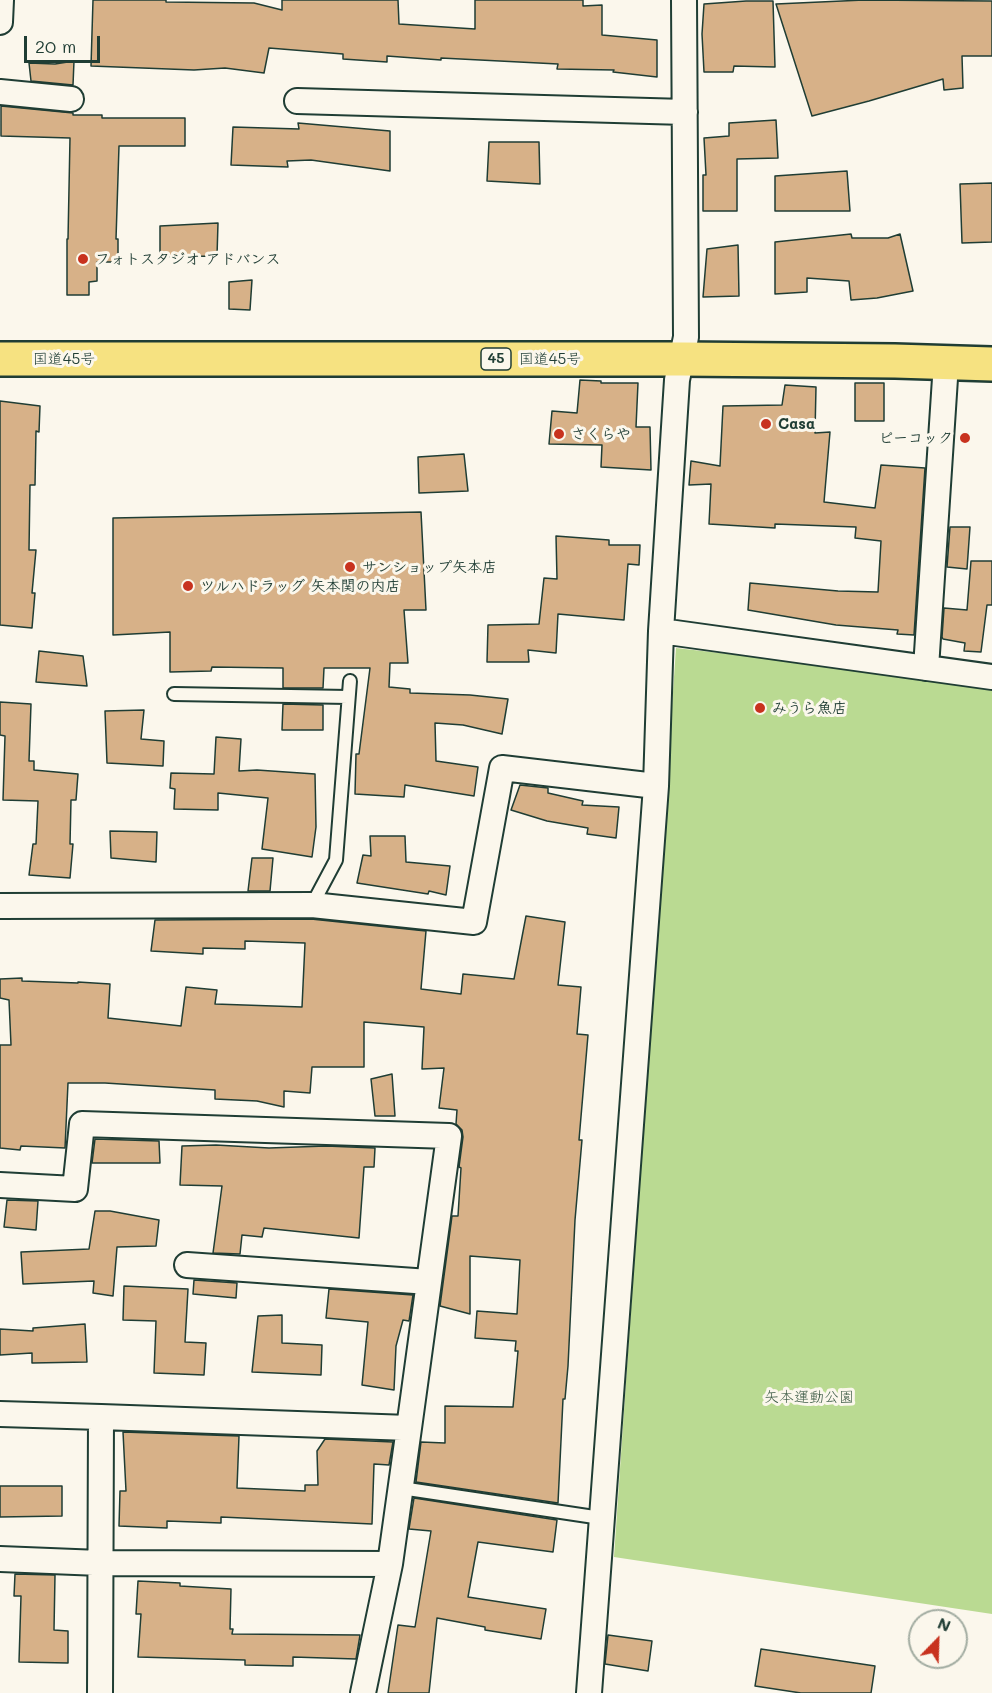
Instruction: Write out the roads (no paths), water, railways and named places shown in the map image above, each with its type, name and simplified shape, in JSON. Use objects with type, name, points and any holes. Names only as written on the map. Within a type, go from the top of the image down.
[{"type":"highway","name":"国道45号","points":[[0,359],[682,359],[992,364]]},
{"type":"street","points":[[0,22],[1,0]]},
{"type":"street","points":[[589,1693],[656,786],[661,631],[677,380],[686,337],[684,0]]},
{"type":"street","points":[[0,92],[71,99]]},
{"type":"street","points":[[297,101],[686,112]]},
{"type":"street","points":[[926,668],[946,363]]},
{"type":"street","points":[[661,631],[992,677]]},
{"type":"street","points":[[0,906],[312,905],[474,922],[502,768],[656,786]]},
{"type":"street","points":[[0,1185],[75,1189],[81,1124],[449,1136],[390,1564],[363,1693]]},
{"type":"street","points":[[187,1265],[429,1282]]},
{"type":"street","points":[[0,1414],[409,1428]]},
{"type":"street","points":[[100,1693],[101,1417]]},
{"type":"street","points":[[0,1559],[100,1563],[390,1564]]},
{"type":"lane","points":[[312,905],[336,860],[350,681]]},
{"type":"lane","points":[[174,694],[348,697]]},
{"type":"lane","points":[[400,1488],[601,1518]]},
{"type":"place","name":"フォトスタジオ アドバンス","points":[[83,259]]},
{"type":"place","name":"Casa","points":[[766,424]]},
{"type":"place","name":"さくらや","points":[[559,434]]},
{"type":"place","name":"ピーコック","points":[[965,438]]},
{"type":"place","name":"サンショップ矢本店","points":[[350,567]]},
{"type":"place","name":"ツルハドラッグ 矢本関の内店","points":[[188,586]]},
{"type":"place","name":"みうら魚店","points":[[760,708]]},
{"type":"park label","name":"矢本運動公園","points":[[809,1397]]}]
